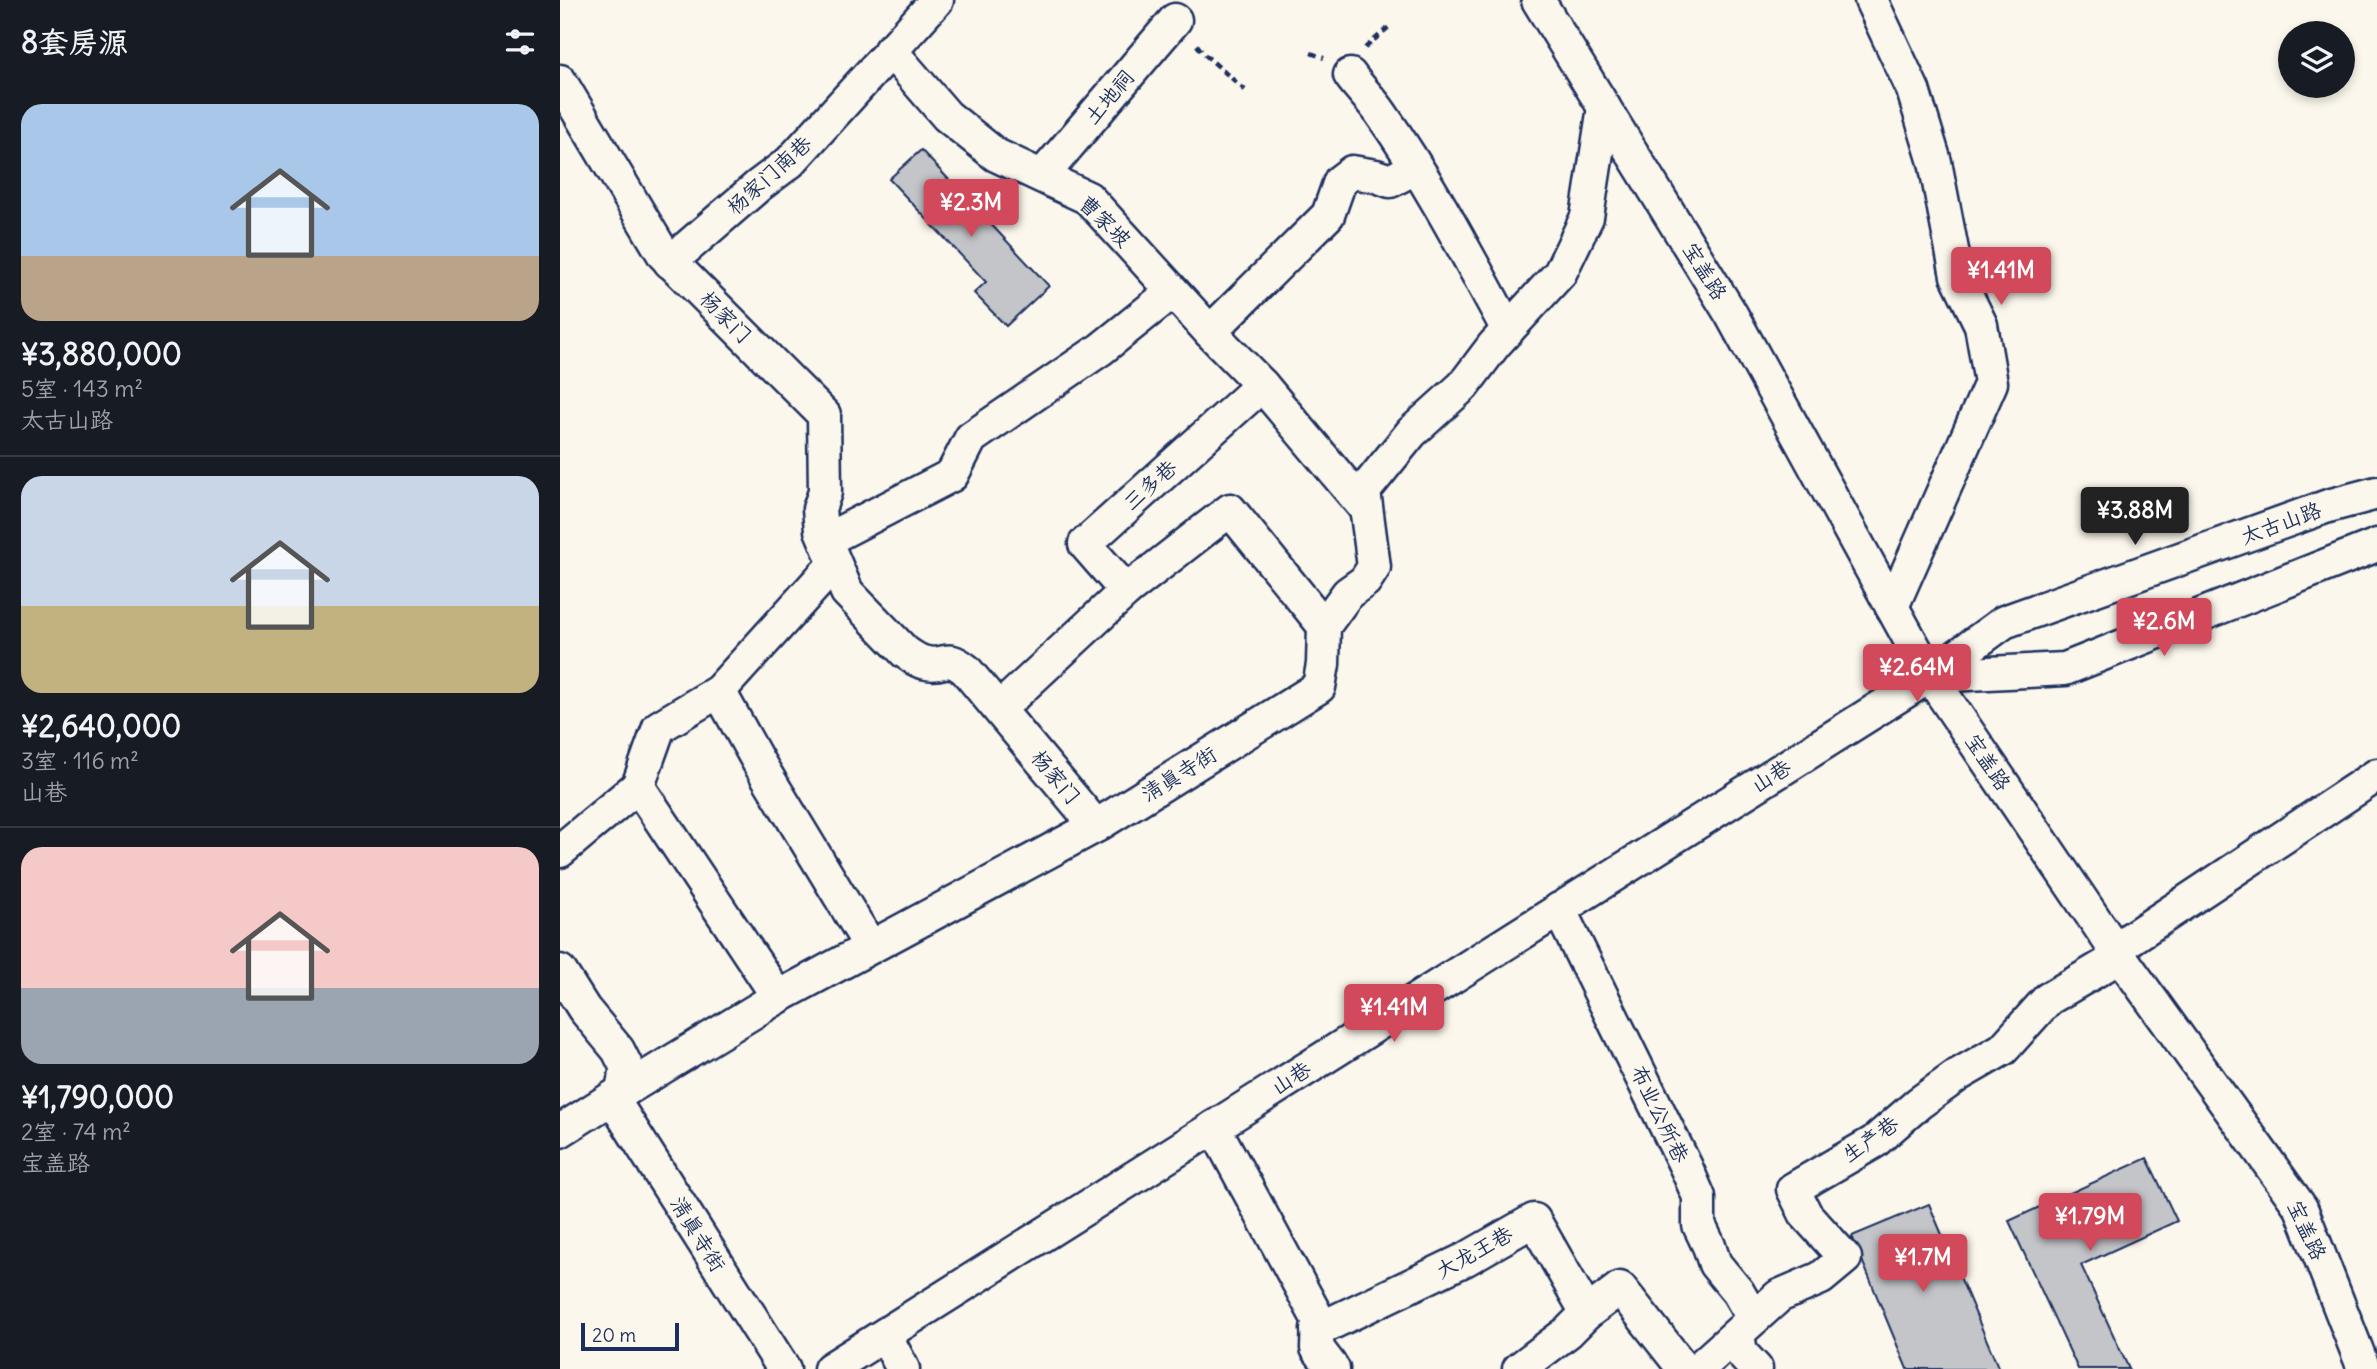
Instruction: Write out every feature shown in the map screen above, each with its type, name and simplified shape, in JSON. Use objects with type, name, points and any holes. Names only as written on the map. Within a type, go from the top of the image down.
[{"type":"street","points":[[890,50],[937,0]]},
{"type":"street","name":"宝盖路","points":[[1538,0],[1731,314],[1930,676],[2118,953],[2301,1208],[2364,1369]]},
{"type":"street","points":[[1871,0],[1913,90],[1935,162],[1957,276],[1981,326],[1991,383],[1892,607]]},
{"type":"street","name":"土地祠","points":[[1043,175],[1175,20]]},
{"type":"street","name":"曹家坡","points":[[890,50],[947,116],[996,155],[1088,198],[1172,292],[1262,385],[1366,513]]},
{"type":"street","name":"杨家门南巷","points":[[670,262],[790,162],[890,50]]},
{"type":"street","points":[[1353,65],[1360,90],[1379,110],[1455,232],[1508,330]]},
{"type":"street","name":"杨家门","points":[[564,100],[664,255],[824,415],[825,492],[819,509],[821,530],[847,592],[905,652],[929,664],[949,660],[956,662],[966,670],[1096,826]]},
{"type":"street","points":[[999,709],[1126,591],[1230,510],[1325,626],[1348,593],[1365,581],[1374,567],[1364,491],[1412,432],[1462,386],[1560,273],[1587,217],[1604,107]]},
{"type":"street","points":[[1210,332],[1328,215],[1340,181],[1352,172],[1390,181],[1415,168]]},
{"type":"street","points":[[826,540],[952,475],[971,438],[1101,349],[1172,292]]},
{"type":"street","name":"三多巷","points":[[1126,591],[1085,544],[1262,385]]},
{"type":"street","name":"太古山路","points":[[1930,676],[2004,622],[2328,506],[2377,493]]},
{"type":"street","points":[[1930,676],[2065,669],[2377,545]]},
{"type":"street","points":[[560,851],[638,786],[659,727],[719,691],[825,574],[837,569]]},
{"type":"street","name":"清真寺街","points":[[560,1131],[778,997],[1096,826],[1318,687],[1323,664],[1325,626]]},
{"type":"street","name":"山巷","points":[[830,1369],[1930,676]]},
{"type":"street","points":[[719,691],[759,763],[870,946]]},
{"type":"street","points":[[2118,953],[2377,775]]},
{"type":"street","points":[[638,786],[778,997]]},
{"type":"street","name":"布业公所巷","points":[[1559,909],[1699,1197],[1699,1225],[1715,1264],[1738,1292],[1746,1326],[1741,1353],[1756,1369]]},
{"type":"street","name":"生产巷","points":[[1746,1326],[1779,1296],[1821,1278],[1845,1258],[1806,1215],[1794,1189],[1874,1142],[1919,1103],[1958,1075],[2003,1049],[2048,999],[2118,953]]},
{"type":"street","points":[[560,971],[584,1009],[618,1050],[627,1068],[617,1096]]},
{"type":"street","name":"清真寺街","points":[[617,1096],[784,1369]]},
{"type":"street","points":[[1214,1127],[1318,1319],[1317,1348],[1334,1369]]},
{"type":"street","name":"大龙王巷","points":[[1317,1330],[1466,1259],[1534,1220],[1587,1313]]},
{"type":"street","points":[[1519,1369],[1620,1288],[1684,1369]]},
{"type":"street","points":[[1698,1369],[1746,1326]]},
{"type":"street","points":[[885,1335],[903,1369]]},
{"type":"path","points":[[1353,65],[1390,26]]},
{"type":"building","points":[[921,150],[1049,286],[1006,326],[974,293],[986,282],[889,179]]},
{"type":"building","points":[[2147,1158],[2177,1221],[2081,1265],[2129,1369],[2078,1369],[2009,1221]]},
{"type":"building","points":[[1929,1204],[1999,1369],[1907,1369],[1852,1236]]}]
